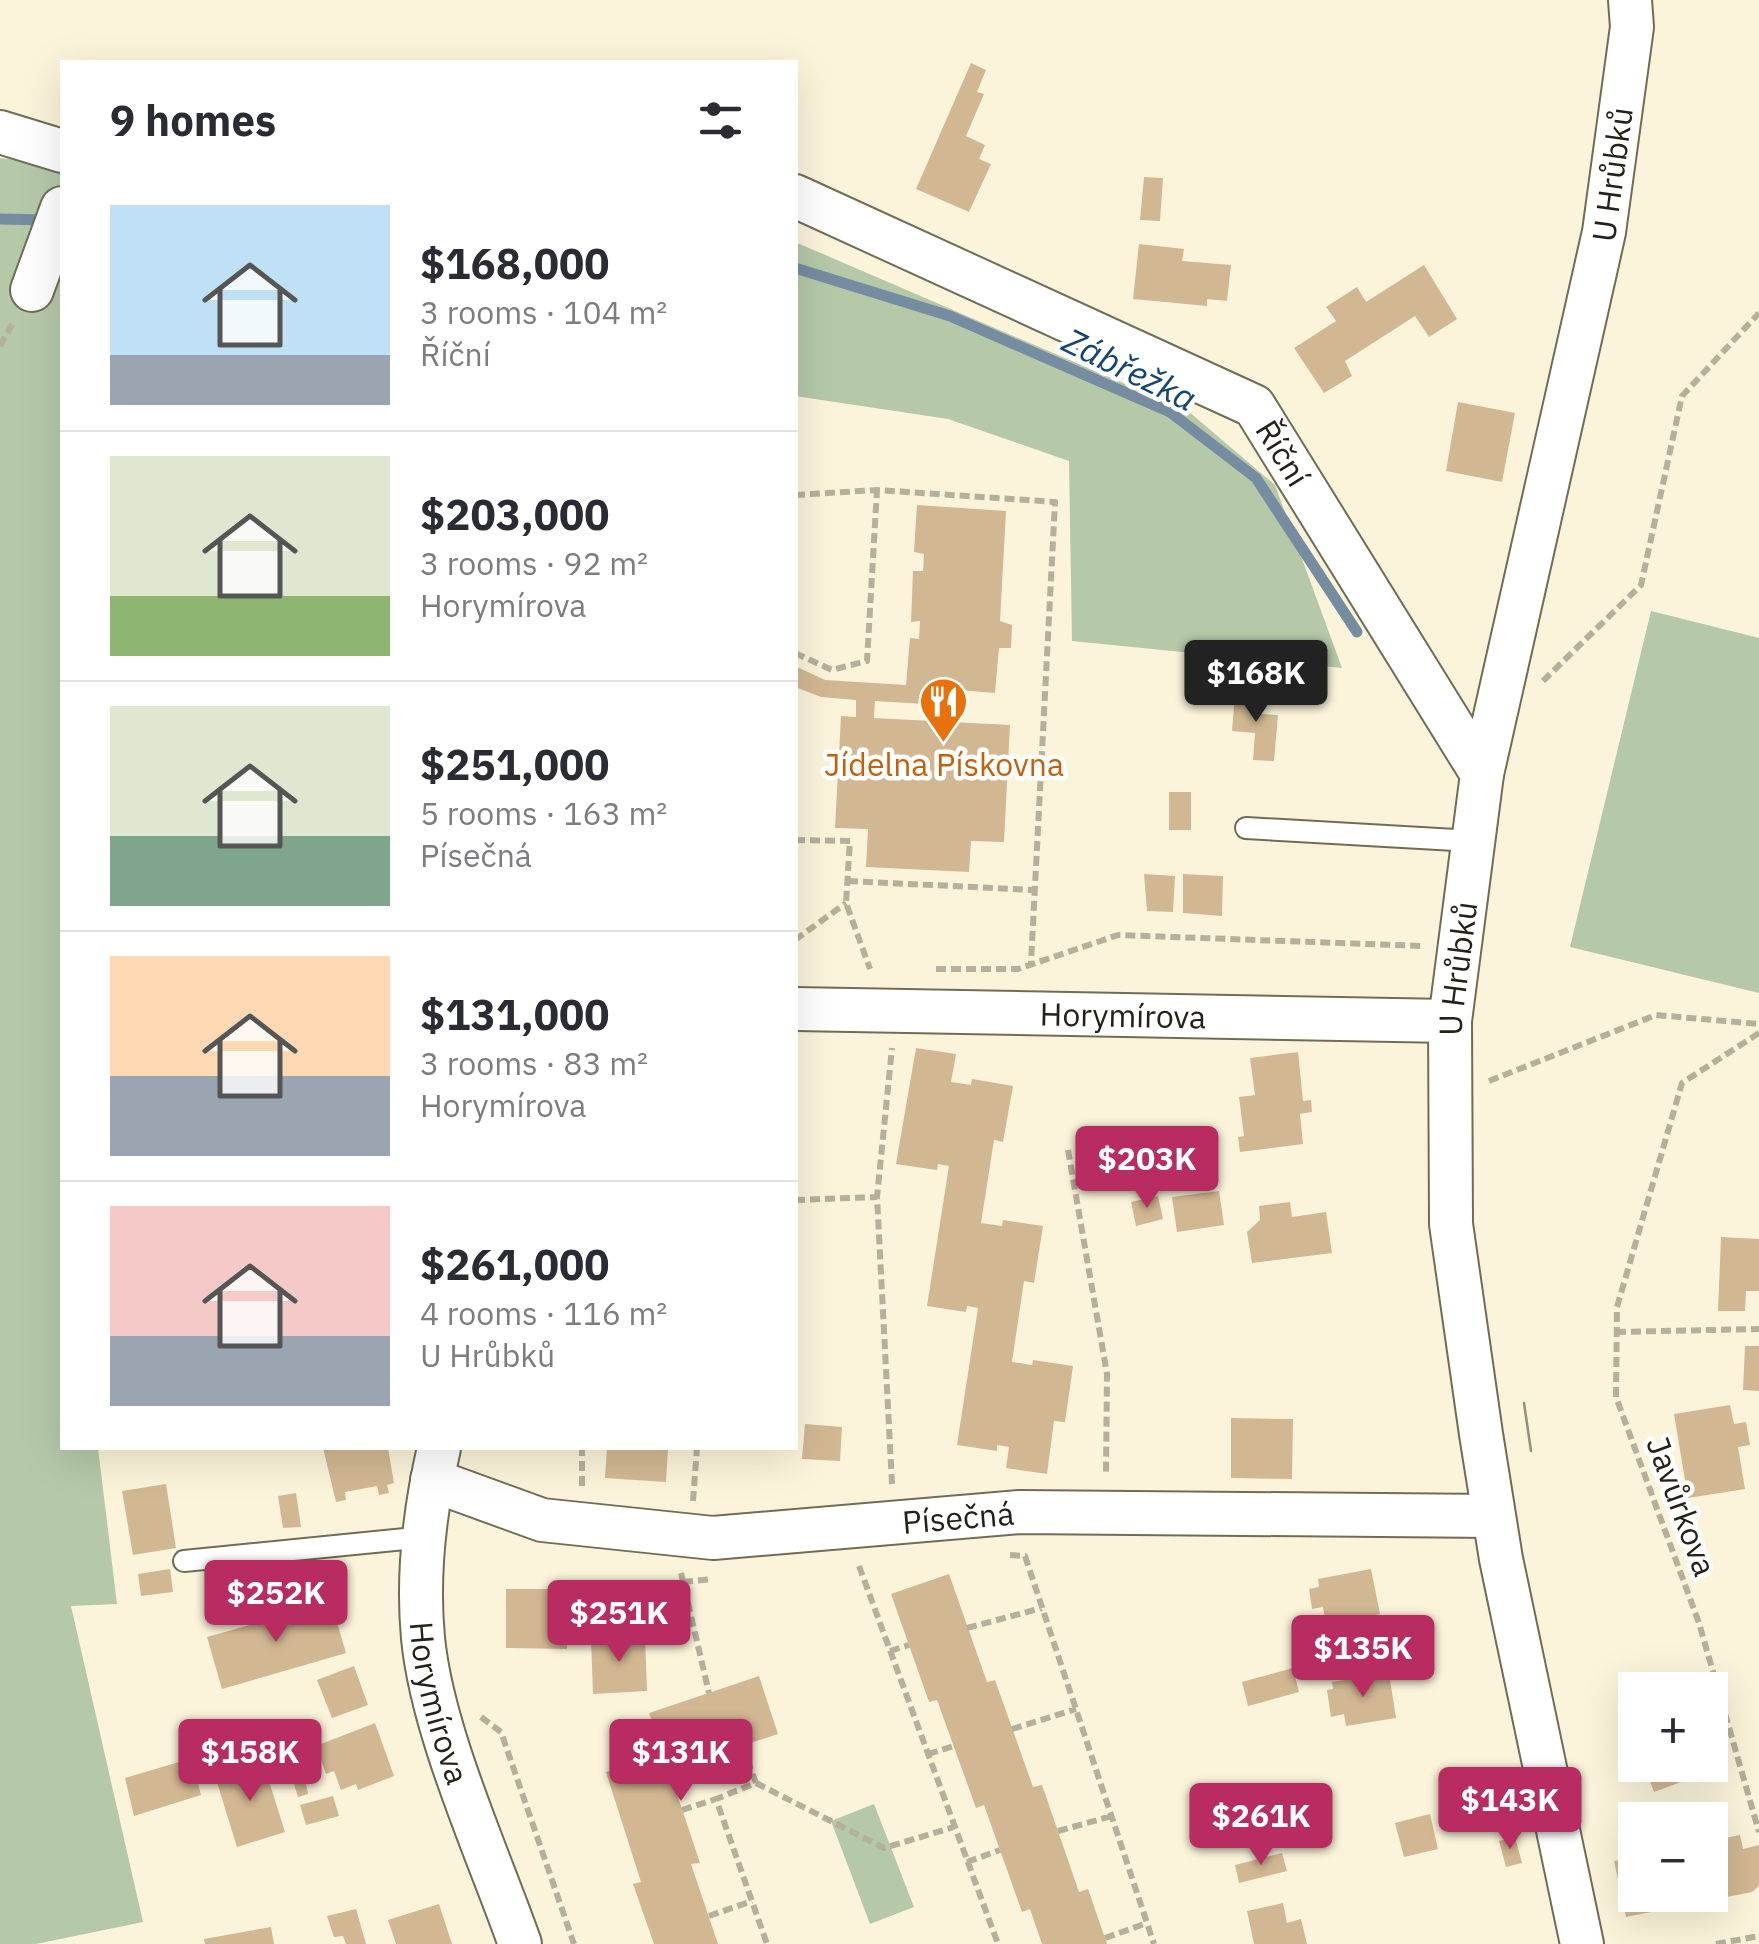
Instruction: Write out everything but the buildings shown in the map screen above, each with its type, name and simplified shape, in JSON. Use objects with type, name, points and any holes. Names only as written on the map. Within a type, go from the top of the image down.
[{"type":"street","name":"U Hrůbků","points":[[1582,1944],[1493,1516],[1451,1224],[1450,1021],[1482,774],[1604,232],[1632,28],[1630,0]]},
{"type":"street","points":[[0,132],[60,149]]},
{"type":"street","name":"Říční","points":[[798,197],[1254,406],[1482,774]]},
{"type":"street","points":[[32,290],[59,218]]},
{"type":"street","name":"Horymírova","points":[[798,1009],[1450,1021]]},
{"type":"street","name":"Horymírova","points":[[435,1464],[425,1537],[423,1639],[435,1704],[520,1944]]},
{"type":"street","name":"Písečná","points":[[435,1464],[542,1520],[713,1538],[1020,1512],[1493,1516]]},
{"type":"lane","points":[[1246,828],[1474,840]]},
{"type":"lane","points":[[184,1561],[425,1537]]},
{"type":"path","points":[[1505,682],[1536,687],[1641,585],[1682,396],[1759,313]]},
{"type":"path","points":[[798,654],[832,670],[867,662],[876,490]]},
{"type":"path","points":[[798,494],[876,490],[1055,502],[1031,964]]},
{"type":"path","points":[[798,840],[850,841],[846,902],[870,969]]},
{"type":"path","points":[[848,882],[1034,890]]},
{"type":"path","points":[[798,938],[846,902]]},
{"type":"path","points":[[925,969],[1018,969],[1118,935],[1459,947]]},
{"type":"path","points":[[851,969],[888,969]]},
{"type":"path","points":[[1450,1096],[1656,1015],[1759,1024]]},
{"type":"path","points":[[892,1494],[876,1197],[894,1031]]},
{"type":"path","name":"Javůrkova","points":[[1759,1033],[1682,1084],[1616,1307],[1616,1397],[1699,1623],[1759,1832]]},
{"type":"path","points":[[1068,1150],[1107,1374],[1105,1512]]},
{"type":"path","points":[[798,1200],[876,1197]]},
{"type":"path","points":[[1616,1332],[1759,1330]]},
{"type":"path","points":[[582,1450],[582,1505]]},
{"type":"path","points":[[995,1551],[1025,1556],[1154,1944]]},
{"type":"path","points":[[866,1553],[859,1566],[998,1944]]},
{"type":"path","points":[[840,1568],[859,1566]]},
{"type":"path","points":[[680,1568],[708,1693]]},
{"type":"path","points":[[684,1582],[722,1578]]},
{"type":"path","points":[[967,1628],[1042,1608]]},
{"type":"path","points":[[890,1651],[909,1645]]},
{"type":"path","points":[[470,1708],[501,1732],[574,1944]]},
{"type":"path","points":[[1012,1730],[1076,1709]]},
{"type":"path","points":[[742,1746],[756,1783],[884,1848],[954,1827]]},
{"type":"path","points":[[928,1754],[954,1746]]},
{"type":"path","points":[[682,1810],[756,1783]]},
{"type":"path","points":[[716,1799],[767,1944]]},
{"type":"path","points":[[1058,1831],[1112,1816]]},
{"type":"path","points":[[968,1862],[1000,1850]]},
{"type":"path","points":[[709,1916],[752,1900]]},
{"type":"path","points":[[1105,1938],[1147,1923]]},
{"type":"path","points":[[1716,1944],[1759,1936]]},
{"type":"green space","points":[[0,158],[60,165],[60,1450],[98,1450],[117,1604],[71,1606],[143,1922],[36,1944],[0,1944]]},
{"type":"green space","points":[[798,243],[1188,411],[1275,485],[1342,668],[1072,641],[1069,461],[948,419],[798,396]]},
{"type":"green space","points":[[1651,611],[1759,638],[1759,993],[1570,947]]},
{"type":"green space","points":[[874,1804],[914,1907],[870,1924],[831,1821]]},
{"type":"waterway","name":"Zábřežka","points":[[0,219],[48,220]]},
{"type":"waterway","name":"Zábřežka","points":[[798,269],[950,316],[1170,412],[1256,478],[1357,632]]},
{"type":"tram line","points":[[1524,1403],[1531,1451]]},
{"type":"place","name":"Jídelna Pískovna","points":[[944,744]]}]
